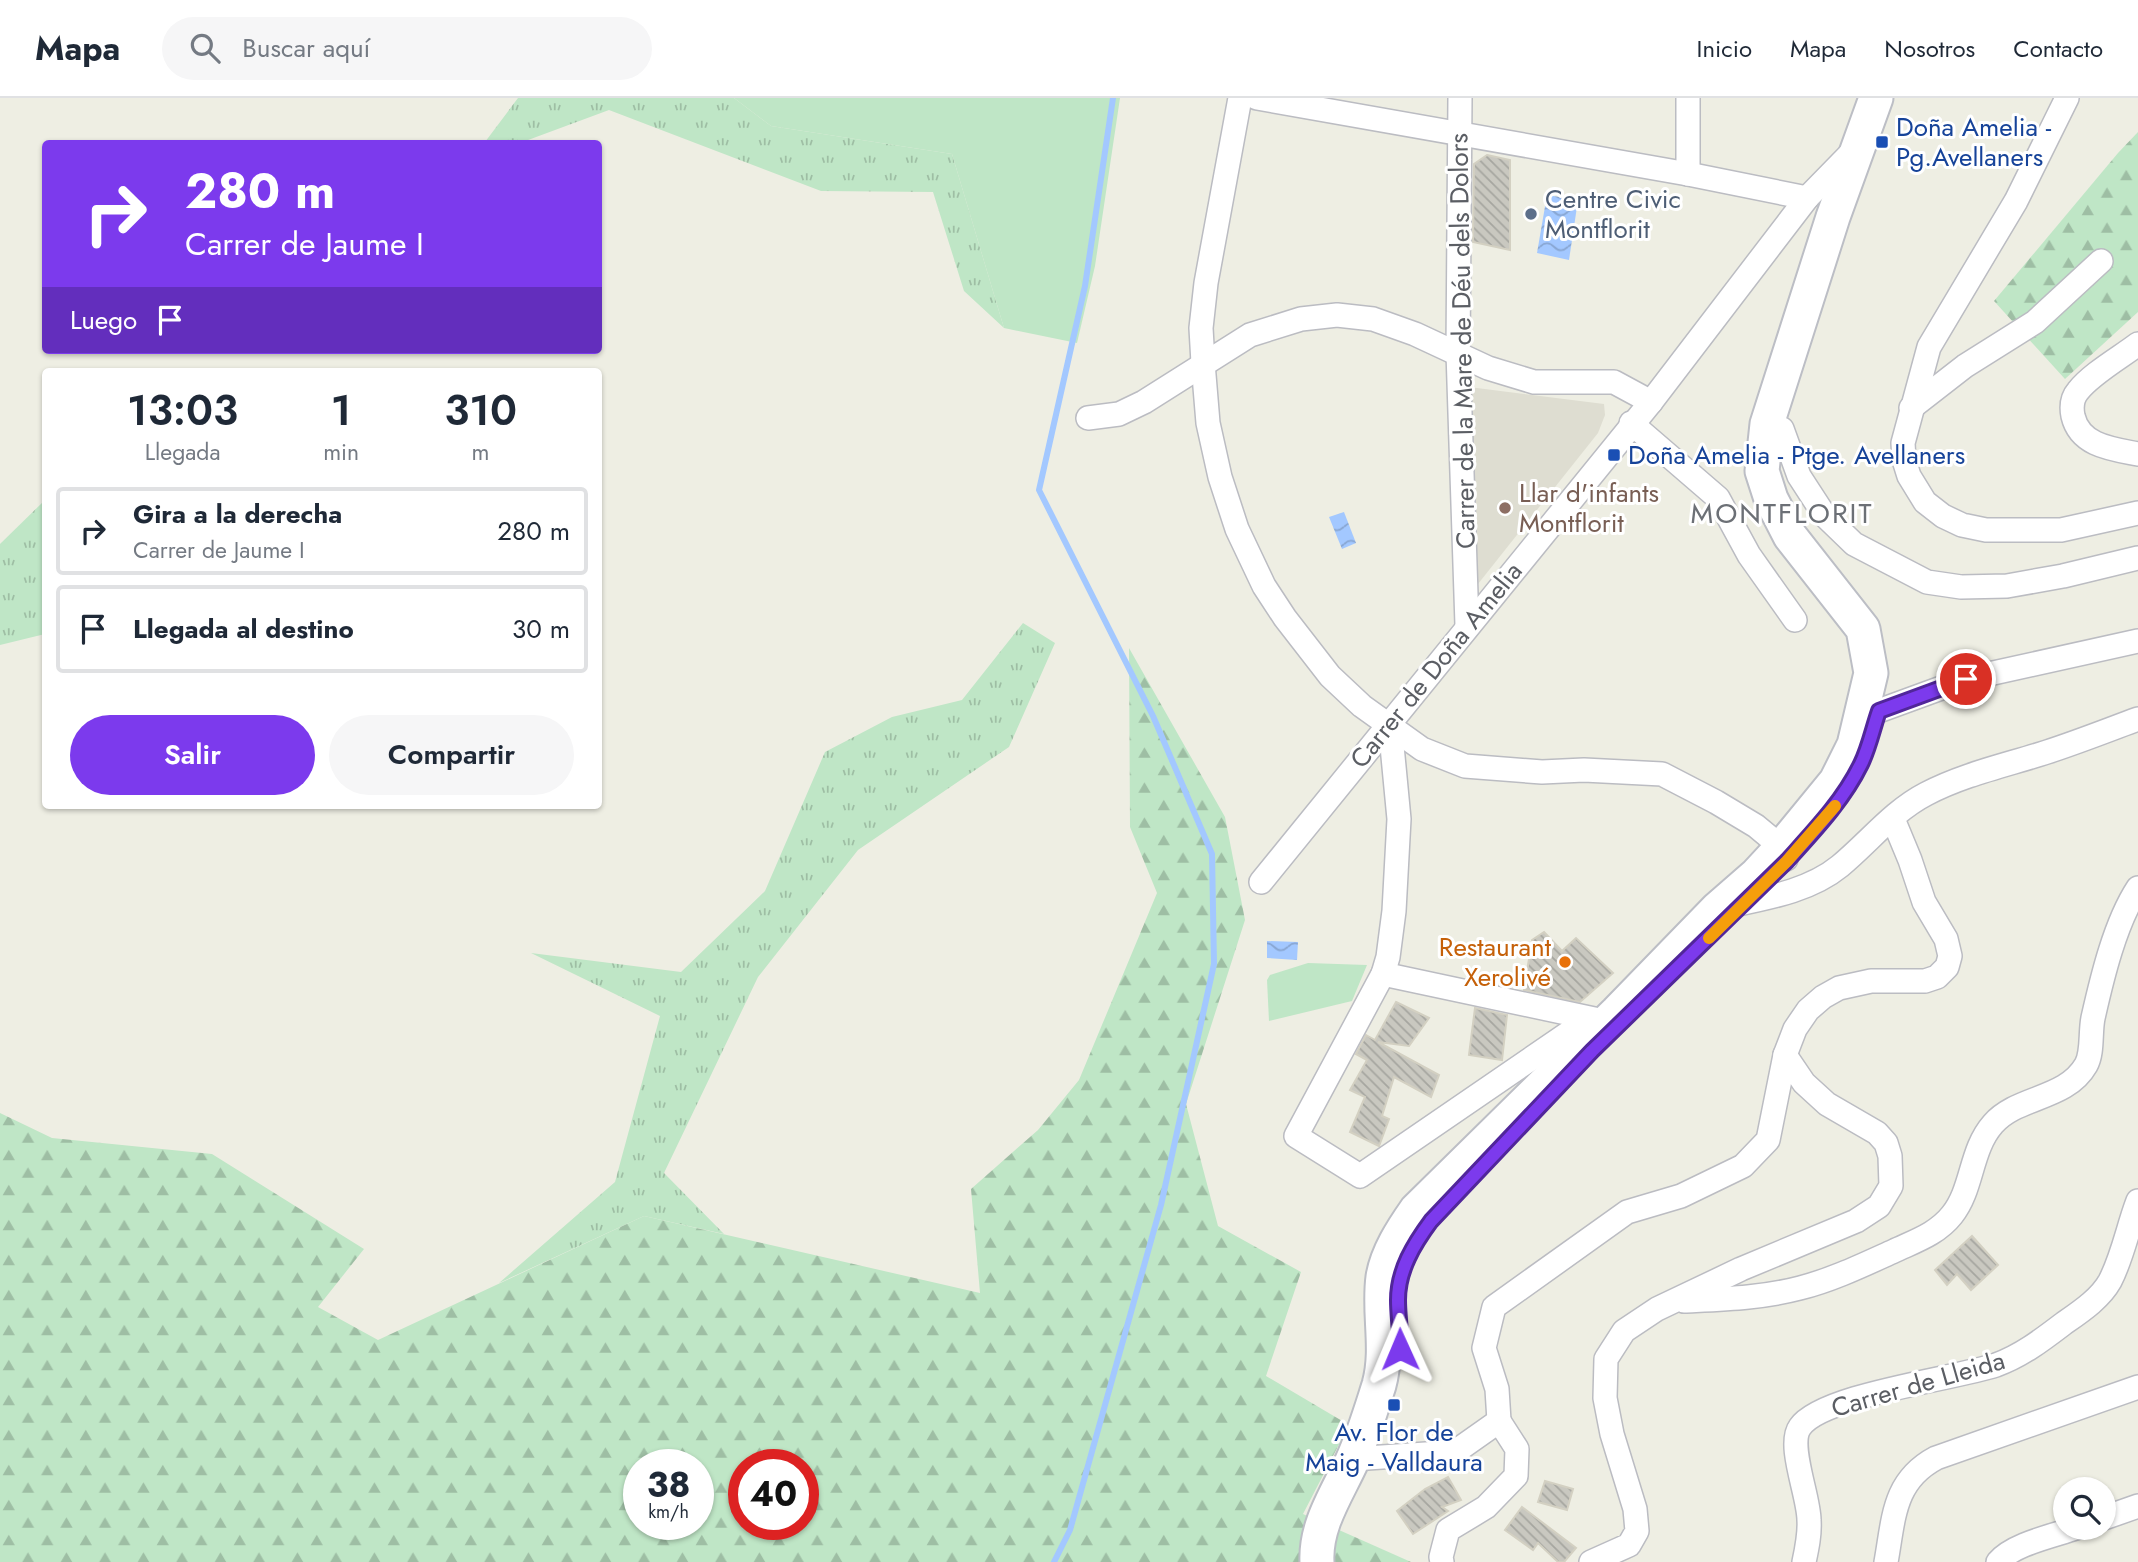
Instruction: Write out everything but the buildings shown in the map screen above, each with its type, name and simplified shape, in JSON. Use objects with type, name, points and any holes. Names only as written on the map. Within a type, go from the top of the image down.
[{"type":"street","points":[[1240,98],[1206,283],[1201,328],[1208,424],[1220,477],[1237,529],[1264,586],[1285,618],[1330,676],[1362,706],[1422,749],[1465,766],[1542,772],[1584,770],[1662,774],[1756,826],[1784,855]]},
{"type":"street","points":[[1257,98],[1688,173],[1807,198]]},
{"type":"street","name":"Carrer de la Mare de Déu dels Dolors","points":[[1460,98],[1458,352],[1467,625]]},
{"type":"street","points":[[2067,98],[2016,201],[1928,347],[1903,443],[1904,460],[1909,476],[1925,502],[1943,516],[1962,525],[1986,530],[2062,530],[2138,513]]},
{"type":"street","points":[[1688,173],[1690,100]]},
{"type":"street","points":[[1870,714],[1887,684],[1881,644],[1870,611],[1798,525],[1780,488],[1776,455],[1782,429],[1823,314],[1877,117]]},
{"type":"street","points":[[1317,1562],[1324,1520],[1353,1459],[1382,1368],[1385,1349],[1383,1276],[1398,1236],[1416,1210],[1604,1022],[1832,810],[1861,764],[1870,714],[1871,673],[1863,629],[1790,536],[1771,499],[1762,471],[1766,424],[1833,217],[1877,117]]},
{"type":"street","name":"Carrer de Doña Amelia","points":[[1261,882],[1390,725],[1467,625],[1651,402],[1807,198],[1877,117]]},
{"type":"street","points":[[1911,408],[1965,366],[2035,322],[2101,261]]},
{"type":"street","points":[[1088,418],[1119,414],[1144,402],[1250,335],[1301,319],[1337,315],[1373,318],[1458,352],[1488,368],[1534,382],[1614,382],[1651,402]]},
{"type":"street","points":[[2138,344],[2080,388],[2072,400],[2075,425],[2083,437],[2109,448],[2138,454]]},
{"type":"street","points":[[1631,424],[1718,498],[1749,555],[1795,620]]},
{"type":"street","points":[[1782,429],[1798,476],[1825,516],[1854,544],[1927,582],[1961,587],[2007,586],[2138,558]]},
{"type":"street","points":[[1870,714],[1966,679],[2138,641]]},
{"type":"street","points":[[1731,906],[1786,893],[1819,879],[1840,866],[1865,841],[1916,799],[1942,786],[2138,719]]},
{"type":"street","points":[[1390,725],[1399,819],[1394,911],[1388,957],[1382,974],[1296,1136],[1360,1176],[1604,1022]]},
{"type":"street","points":[[1442,1562],[1448,1530],[1486,1507],[1516,1476],[1517,1449],[1499,1420],[1497,1389],[1484,1348],[1494,1307],[1627,1212],[1681,1196],[1743,1166],[1768,1140],[1785,1055],[1795,1029],[1808,1010],[1839,988],[1871,981],[1925,981],[1937,977],[1947,967],[1950,956],[1946,939],[1924,902],[1893,819]]},
{"type":"street","points":[[1674,1301],[1744,1299],[1801,1288],[1849,1271],[1936,1230],[1958,1206],[1985,1134],[1994,1122],[2072,1082],[2087,1064],[2092,1020],[2106,970],[2119,927],[2138,888]]},
{"type":"street","points":[[1382,974],[1604,1022]]},
{"type":"street","points":[[1591,1562],[1629,1545],[1637,1531],[1636,1509],[1609,1422],[1605,1398],[1606,1359],[1625,1331],[1657,1309],[1741,1269],[1857,1221],[1879,1206],[1891,1186],[1891,1164],[1886,1143],[1877,1133],[1827,1104],[1804,1083],[1785,1055]]},
{"type":"street","name":"Carrer de Lleida","points":[[1804,1562],[1810,1521],[1796,1451],[1799,1427],[1819,1412],[1843,1401],[1992,1366],[2029,1349],[2076,1315],[2099,1295],[2109,1282],[2138,1201]]},
{"type":"street","points":[[1886,1562],[1901,1490],[1924,1465],[1936,1458],[2138,1387]]},
{"type":"street","points":[[1353,1459],[1455,1452],[1499,1420]]},
{"type":"street","points":[[2116,1514],[2138,1506]]},
{"type":"street","points":[[1998,1562],[2003,1555],[2014,1549],[2053,1536]]},
{"type":"shaded area","name":"Llar d'infants Montflorit","points":[[1469,387],[1604,404],[1605,415],[1598,433],[1478,584],[1472,583]]},
{"type":"green space","points":[[518,98],[734,98],[771,126],[952,154],[1004,328],[964,291],[933,192],[821,191],[609,110],[528,140],[486,140]]},
{"type":"green space","points":[[734,98],[1120,98],[1095,266],[1077,343],[1004,328],[952,154],[771,126]]},
{"type":"green space","points":[[2138,132],[2138,312],[2065,379],[1994,301]]},
{"type":"green space","points":[[42,503],[42,635],[0,645],[0,544]]},
{"type":"green space","points":[[1023,623],[1055,643],[1009,747],[858,850],[758,977],[664,1173],[724,1234],[644,1216],[499,1283],[615,1182],[660,1016],[531,953],[681,972],[765,891],[825,752],[892,717],[962,700]]},
{"type":"green space","points":[[1129,648],[1225,817],[1245,920],[1186,1104],[1218,1226],[1301,1272],[1266,1376],[1349,1425],[1303,1514],[1411,1562],[0,1562],[0,1113],[52,1138],[212,1154],[364,1249],[318,1307],[378,1340],[644,1216],[980,1293],[971,1189],[1038,1130],[1079,1080],[1157,893],[1130,827]]},
{"type":"green space","points":[[1308,963],[1367,965],[1352,1001],[1269,1021],[1267,980],[1270,975]]},
{"type":"water","points":[[1547,195],[1578,200],[1569,260],[1537,253]]},
{"type":"water","points":[[1344,512],[1356,543],[1342,549],[1329,517]]},
{"type":"water","points":[[1267,941],[1298,942],[1297,960],[1267,958]]},
{"type":"waterway","points":[[1054,1562],[1070,1530],[1161,1205],[1214,964],[1212,854],[1153,716],[1039,490],[1085,286],[1113,98]]},
{"type":"slow traffic","points":[[1709,938],[1787,861],[1835,806]]},
{"type":"place","name":"Doña Amelia - Pg.Avellaners","points":[[1882,142]]},
{"type":"place","name":"Centre Civic Montflorit","points":[[1531,214]]},
{"type":"place","name":"Doña Amelia - Ptge. Avellaners","points":[[1614,455]]},
{"type":"place","name":"Llar d'infants Montflorit","points":[[1505,508]]},
{"type":"place","name":"Restaurant Xerolivé","points":[[1565,962]]},
{"type":"place","name":"Av. Flor de Maig - Valldaura","points":[[1394,1405]]},
{"type":"district","name":"MONTFLORIT","points":[[1782,513]]},
{"type":"route","points":[[1400,1349],[1398,1299],[1401,1276],[1414,1243],[1431,1221],[1592,1051],[1787,861],[1832,810],[1861,764],[1879,711],[1966,679]]}]
